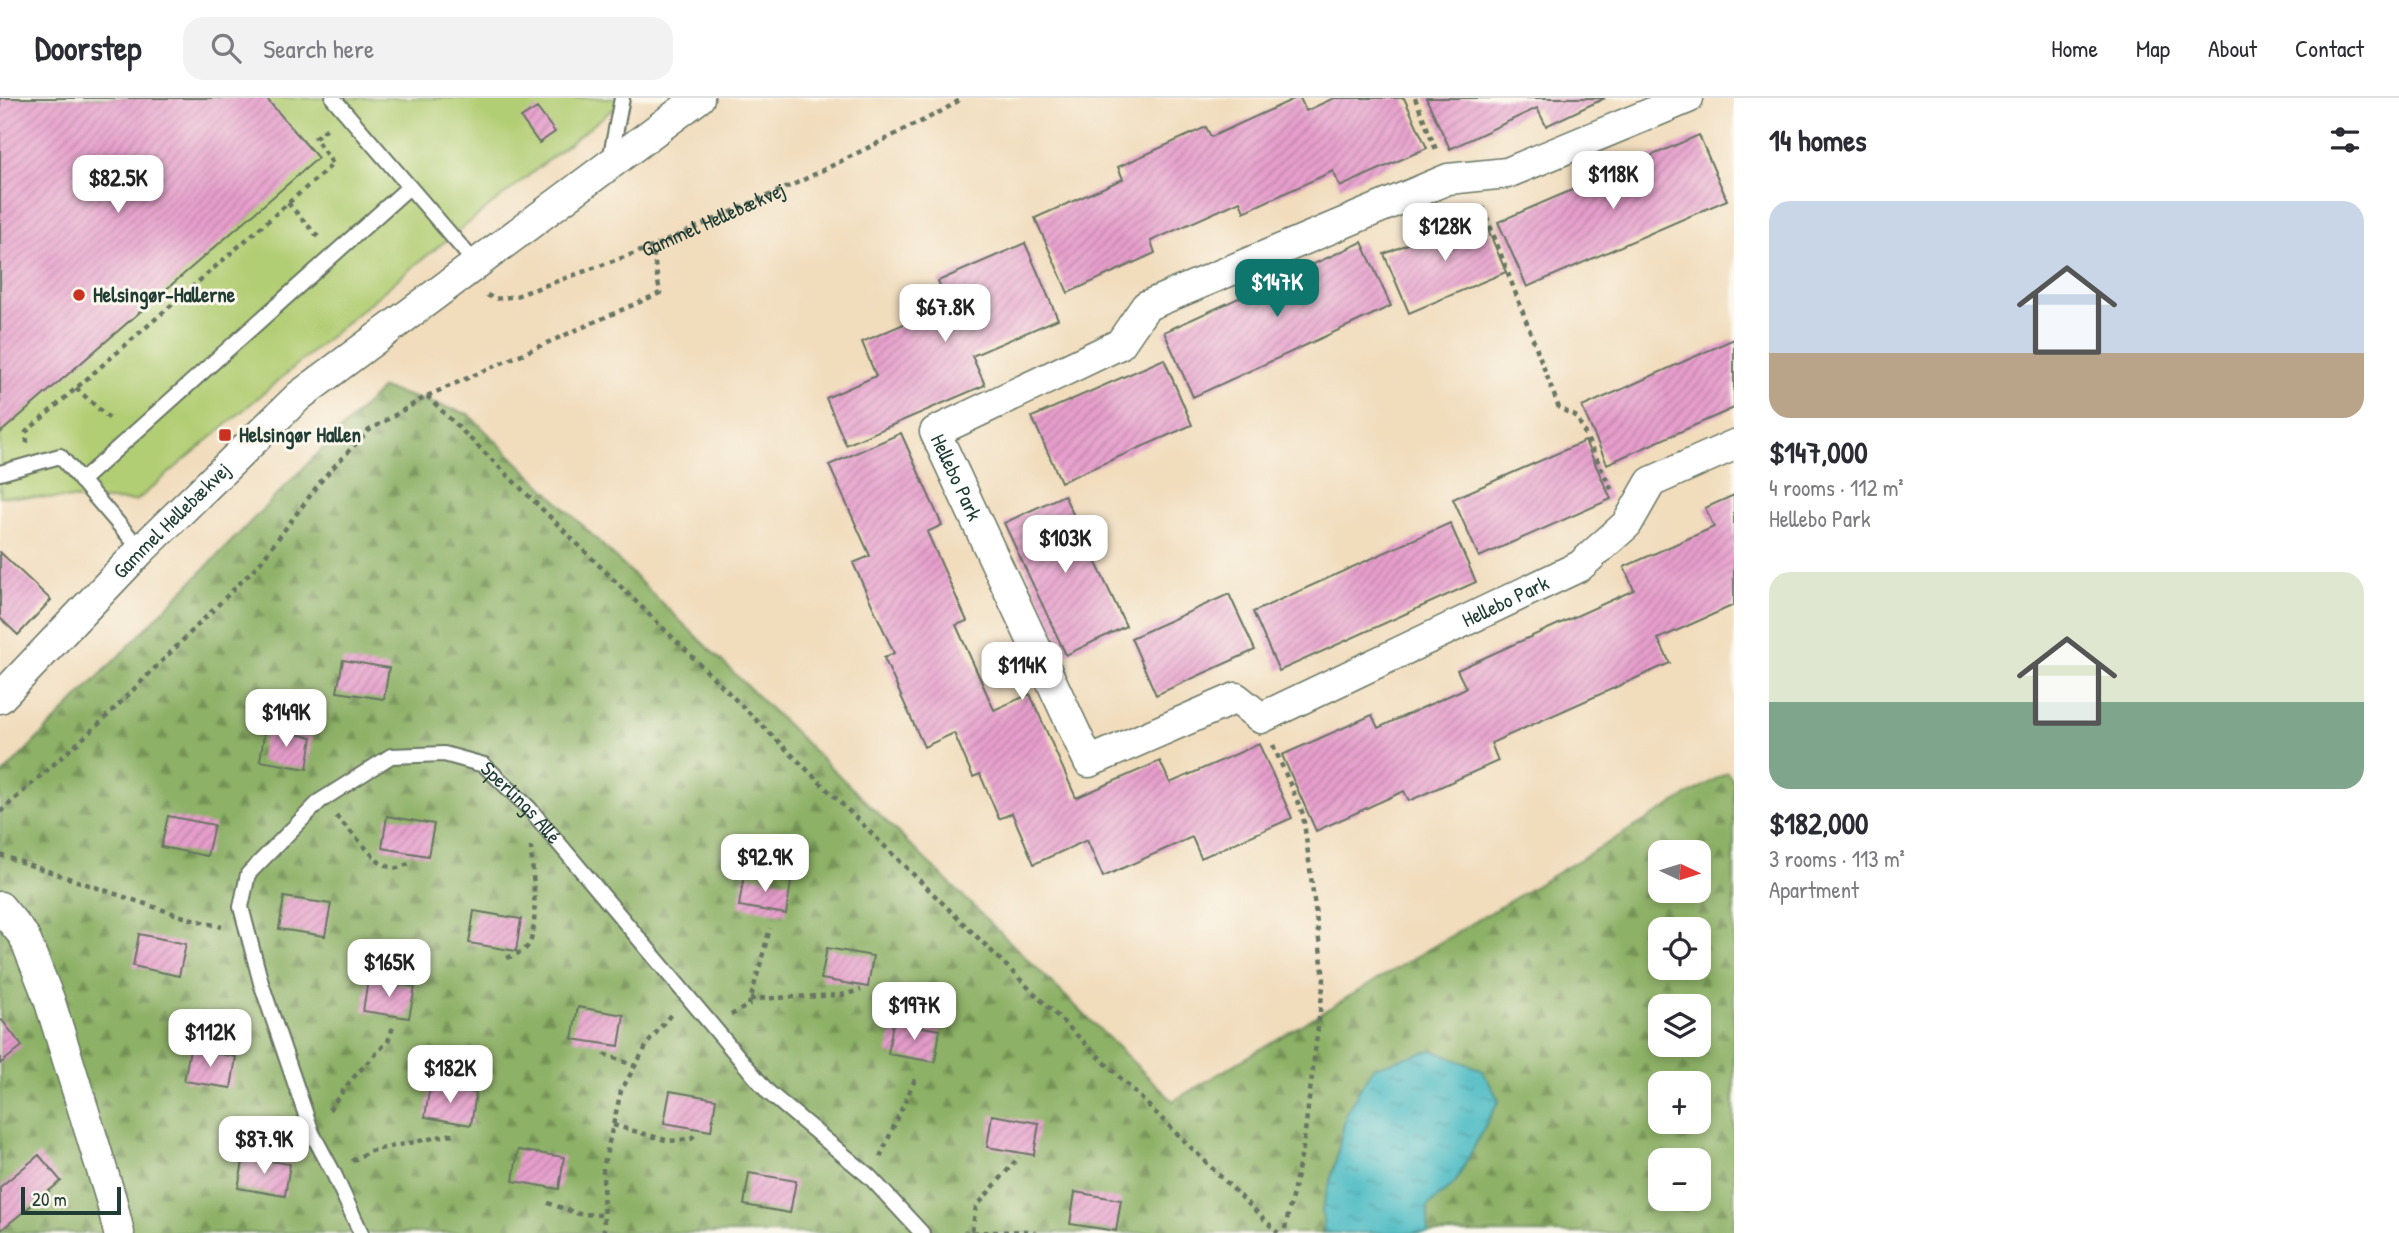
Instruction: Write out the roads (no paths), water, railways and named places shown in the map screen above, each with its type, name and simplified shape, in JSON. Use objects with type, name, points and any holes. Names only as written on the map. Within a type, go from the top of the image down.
[{"type":"street","name":"Gammel Hellebækvej","points":[[0,698],[141,550],[299,396],[699,98]]},
{"type":"street","name":"Hellebo Park","points":[[1688,98],[1507,173],[1460,178],[1146,306],[1120,344],[935,432],[1089,762],[1236,698],[1261,718],[1580,566],[1627,524],[1651,482],[1734,445]]},
{"type":"street","points":[[0,907],[24,936],[49,999],[119,1233]]},
{"type":"lane","points":[[333,98],[409,187],[466,271]]},
{"type":"lane","points":[[609,165],[622,98]]},
{"type":"lane","points":[[81,481],[409,187]]},
{"type":"lane","points":[[0,473],[60,456],[141,550]]},
{"type":"lane","name":"Sperlings Allé","points":[[360,1233],[312,1133],[261,983],[241,907],[248,874],[320,801],[391,756],[444,754],[484,765],[529,808],[768,1092],[870,1177],[922,1233]]},
{"type":"water","points":[[1432,1050],[1482,1070],[1499,1100],[1455,1183],[1428,1206],[1428,1233],[1324,1233],[1322,1210],[1346,1113],[1373,1067]]},
{"type":"place","name":"Helsingør-Hallerne","points":[[79,295]]},
{"type":"place","name":"Helsingør Hallen","points":[[225,435]]}]
